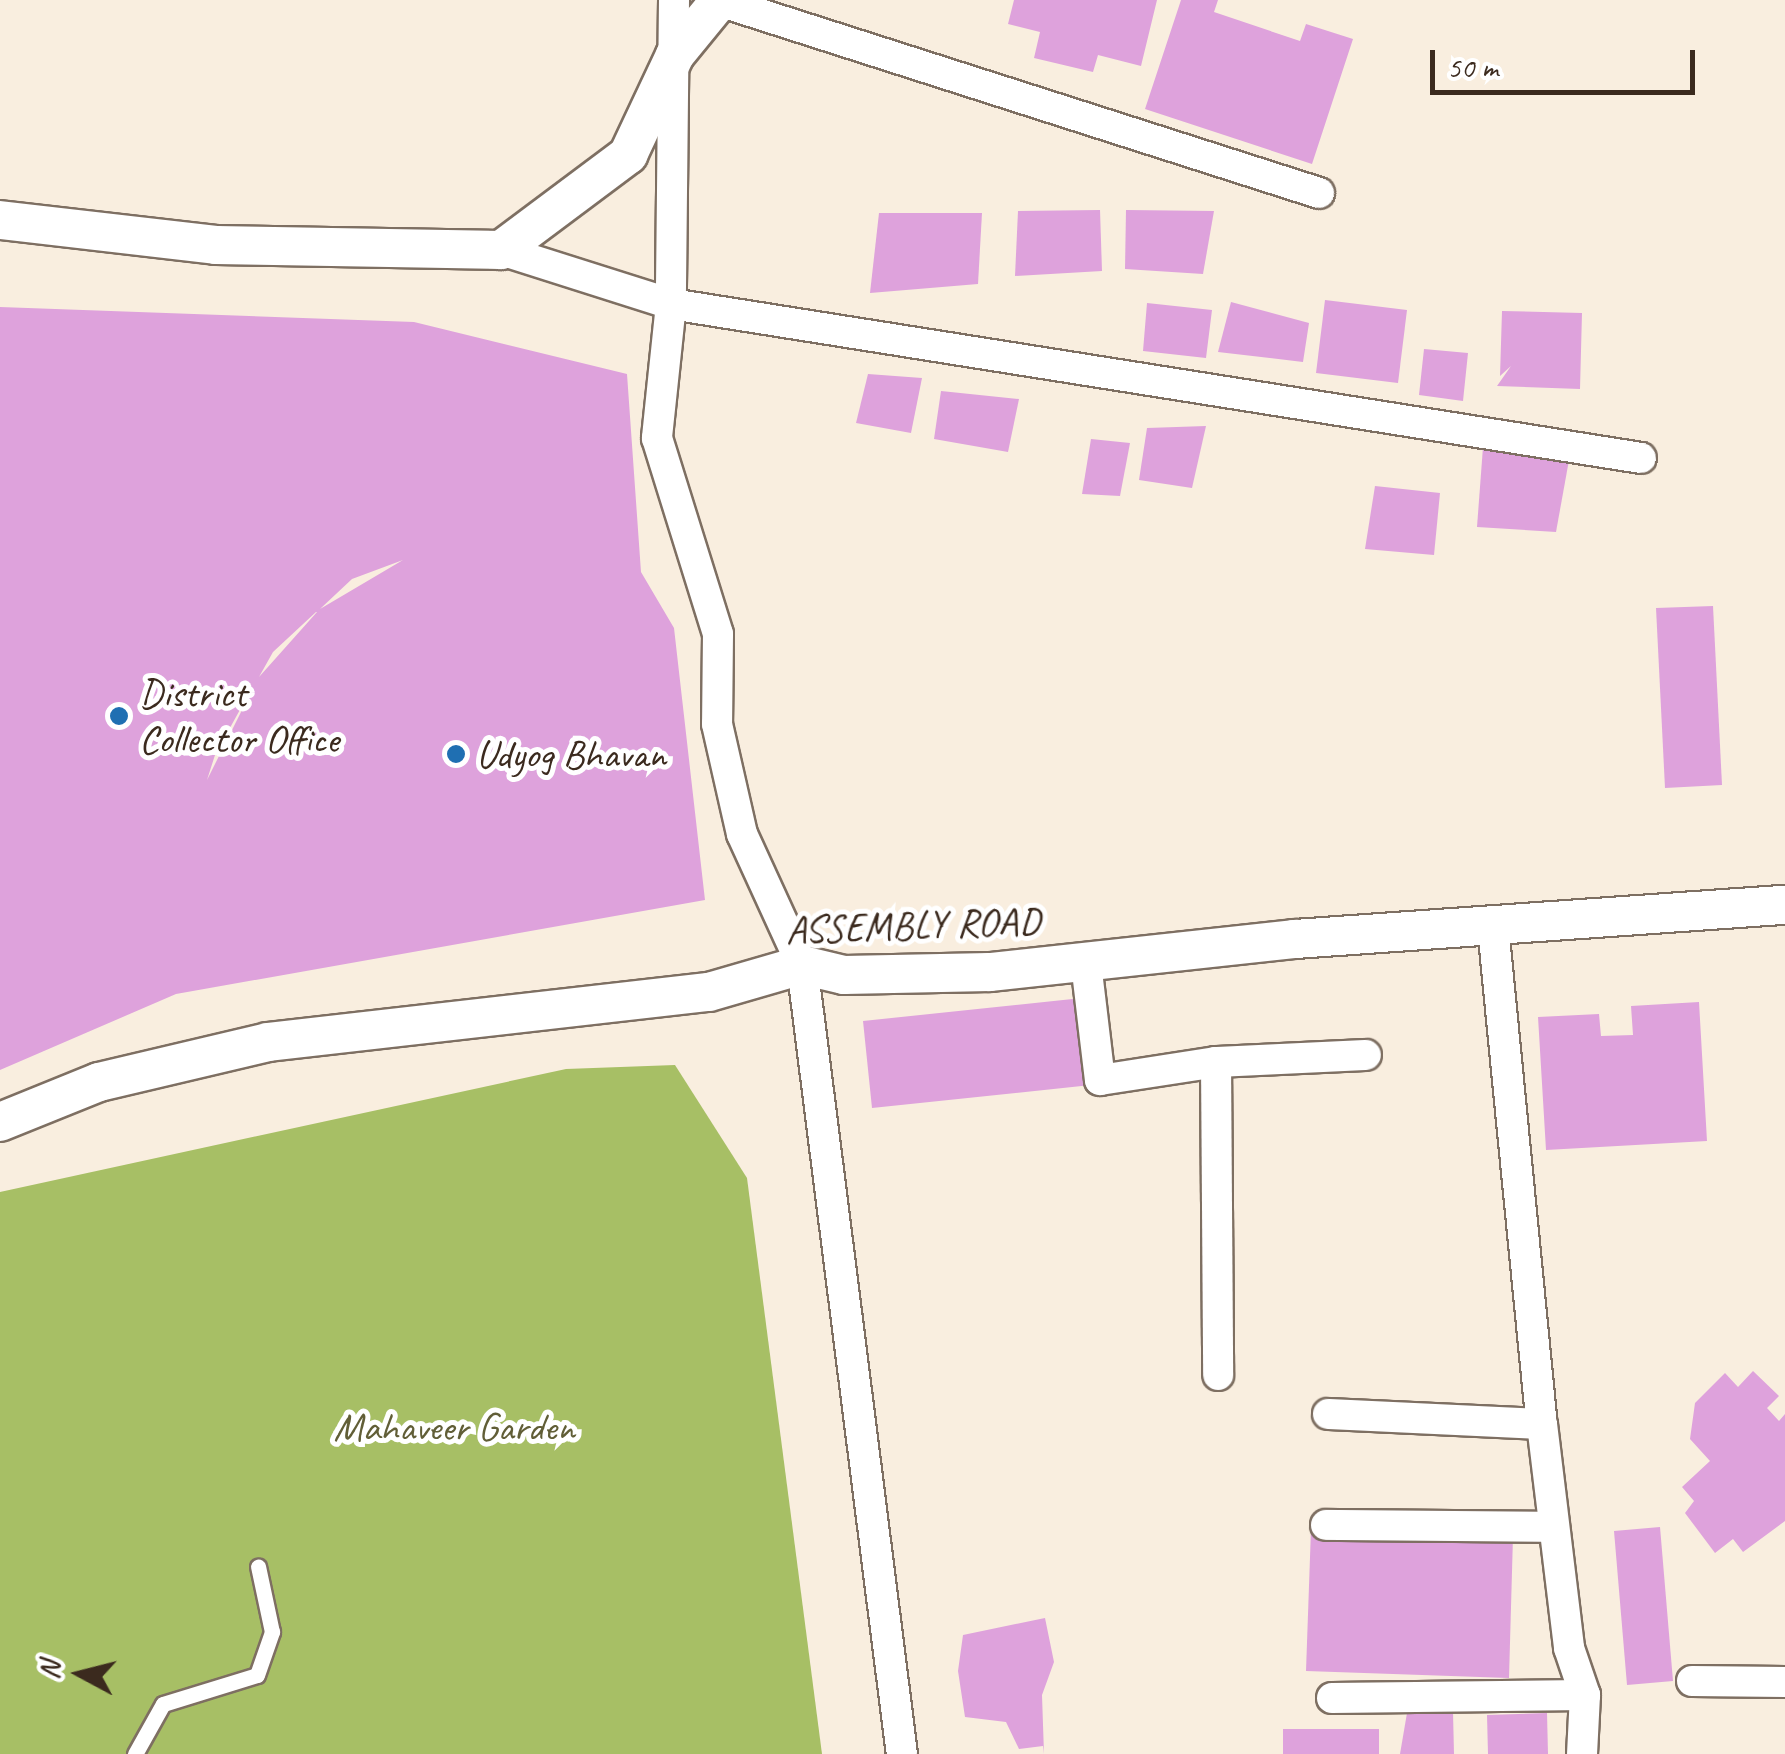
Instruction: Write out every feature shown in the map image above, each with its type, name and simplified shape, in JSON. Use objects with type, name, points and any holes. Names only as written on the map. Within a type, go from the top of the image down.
[{"type":"street","points":[[674,0],[671,304],[656,438],[664,474],[718,634],[717,724],[742,834],[802,965],[906,1751]]},
{"type":"street","points":[[501,250],[628,155],[675,55],[719,1],[1319,193]]},
{"type":"street","points":[[0,220],[216,245],[501,250],[671,304],[1642,458]]},
{"type":"street","name":"ASSEMBLY ROAD","points":[[0,1122],[99,1082],[268,1042],[708,992],[802,965],[844,976],[1086,963],[1785,905]]},
{"type":"street","points":[[1493,928],[1554,1528],[1569,1648],[1585,1695],[1582,1754]]},
{"type":"street","points":[[1086,963],[1100,1080],[1216,1062],[1366,1056]]},
{"type":"street","points":[[1216,1062],[1218,1374]]},
{"type":"street","points":[[1328,1414],[1542,1424]]},
{"type":"street","points":[[1326,1524],[1554,1528]]},
{"type":"street","points":[[1692,1680],[1785,1682]]},
{"type":"street","points":[[1332,1698],[1585,1695]]},
{"type":"lane","points":[[135,1754],[163,1704],[256,1675],[272,1632],[258,1566]]},
{"type":"green space","name":"Mahaveer Garden","points":[[675,1065],[747,1178],[822,1754],[0,1754],[0,1192],[566,1069]]},
{"type":"building","points":[[1014,0],[1157,0],[1141,66],[1098,55],[1093,72],[1034,58],[1040,32],[1008,24]]},
{"type":"building","points":[[1181,0],[1218,0],[1214,12],[1300,41],[1306,24],[1353,39],[1312,164],[1145,109]]},
{"type":"building","points":[[1100,210],[1102,271],[1015,276],[1018,211]]},
{"type":"building","points":[[1126,210],[1214,211],[1203,274],[1125,269]]},
{"type":"building","points":[[879,213],[982,213],[978,284],[870,293]]},
{"type":"building","points":[[1325,300],[1407,310],[1398,383],[1316,373]]},
{"type":"building","points":[[1231,302],[1309,323],[1303,362],[1218,352]]},
{"type":"building","points":[[1147,303],[1212,310],[1206,358],[1143,351]]},
{"type":"building","points":[[0,307],[414,322],[627,374],[641,572],[674,628],[705,900],[176,994],[0,1070]],"holes":[[[403,560],[320,609],[352,579]],[[316,612],[317,612],[259,677],[273,652]],[[247,697],[207,780],[215,755]]]},
{"type":"building","points":[[1502,311],[1582,313],[1580,389],[1497,386],[1511,366],[1500,376]]},
{"type":"building","points":[[1424,349],[1468,353],[1463,401],[1419,395]]},
{"type":"building","points":[[868,374],[922,378],[911,433],[856,423]]},
{"type":"building","points":[[941,391],[1019,399],[1008,452],[934,439]]},
{"type":"building","points":[[1206,426],[1192,488],[1139,480],[1147,428]]},
{"type":"building","points":[[1091,439],[1130,443],[1120,496],[1082,494]]},
{"type":"building","points":[[1483,447],[1569,460],[1556,532],[1477,527]]},
{"type":"building","points":[[1375,486],[1440,493],[1434,555],[1365,549]]},
{"type":"building","points":[[1713,606],[1722,785],[1665,788],[1656,608]]},
{"type":"building","points":[[1082,998],[1091,1085],[872,1108],[863,1021]]},
{"type":"building","points":[[1699,1002],[1707,1141],[1546,1150],[1538,1017],[1599,1014],[1601,1036],[1633,1035],[1631,1006]]},
{"type":"building","points":[[1753,1371],[1779,1396],[1767,1408],[1779,1421],[1785,1414],[1785,1521],[1743,1552],[1733,1539],[1715,1553],[1685,1513],[1694,1501],[1682,1487],[1710,1461],[1690,1439],[1695,1403],[1725,1373],[1738,1387]]},
{"type":"building","points":[[1660,1527],[1673,1681],[1627,1685],[1614,1531]]},
{"type":"building","points":[[1311,1529],[1513,1536],[1509,1678],[1306,1671]]},
{"type":"building","points":[[1045,1618],[1054,1662],[1042,1695],[1044,1754],[1043,1746],[1019,1749],[1006,1722],[965,1717],[958,1671],[963,1635]]},
{"type":"building","points":[[1453,1712],[1454,1754],[1400,1754],[1407,1713]]},
{"type":"building","points":[[1547,1713],[1548,1754],[1488,1754],[1487,1715]]},
{"type":"building","points":[[1283,1729],[1379,1729],[1379,1754],[1283,1754]]},
{"type":"place","name":"District Collector Office","points":[[119,716]]},
{"type":"place","name":"Udyog Bhavan","points":[[456,754]]}]
